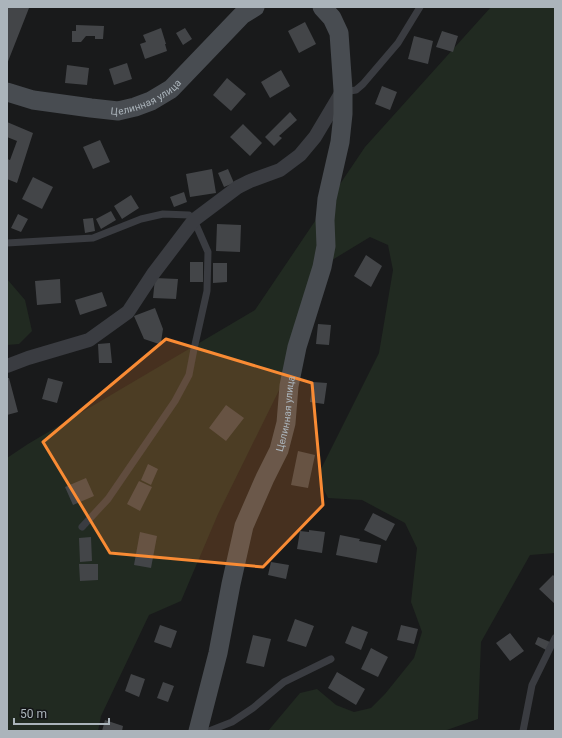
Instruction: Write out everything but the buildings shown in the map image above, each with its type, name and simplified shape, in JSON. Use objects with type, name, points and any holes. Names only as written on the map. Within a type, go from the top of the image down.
[{"type":"street","name":"Целинная улица","points":[[7,92],[32,100],[91,108],[118,111],[135,107],[151,101],[171,89],[242,15],[255,7]]},
{"type":"street","name":"Целинная улица","points":[[198,731],[218,653],[244,526],[279,450],[286,423],[289,386],[297,347],[322,267],[326,246],[325,220],[327,199],[340,142],[343,114],[343,90],[339,33],[332,18],[322,7]]},
{"type":"street","points":[[7,366],[28,358],[89,340],[128,312],[153,274],[194,220],[238,188],[250,181],[280,170],[300,155],[315,137],[343,90]]},
{"type":"lane","points":[[343,90],[356,90],[363,84],[398,43],[420,7]]},
{"type":"lane","points":[[7,243],[93,238],[141,219],[164,214],[189,215],[194,220],[208,252],[207,291],[189,375],[175,401],[108,499],[82,527]]},
{"type":"lane","points":[[524,731],[532,686],[555,638]]},
{"type":"lane","points":[[209,731],[232,722],[253,708],[284,682],[331,659]]},
{"type":"highlighted area","points":[[166,339],[312,383],[323,505],[263,567],[110,553],[43,442]]},
{"type":"shaded area","points":[[491,7],[555,7],[555,553],[530,555],[481,642],[478,719],[444,731],[268,731],[300,693],[317,689],[336,705],[354,712],[371,708],[385,694],[414,658],[422,632],[411,602],[417,548],[405,523],[362,500],[328,498],[321,484],[321,469],[379,353],[393,270],[388,245],[370,237],[319,268],[285,378],[218,514],[181,601],[149,615],[101,716],[98,731],[7,731],[7,458],[28,444],[255,310],[365,147]]},
{"type":"shaded area","points":[[7,279],[25,300],[32,331],[19,344],[7,345]]}]
